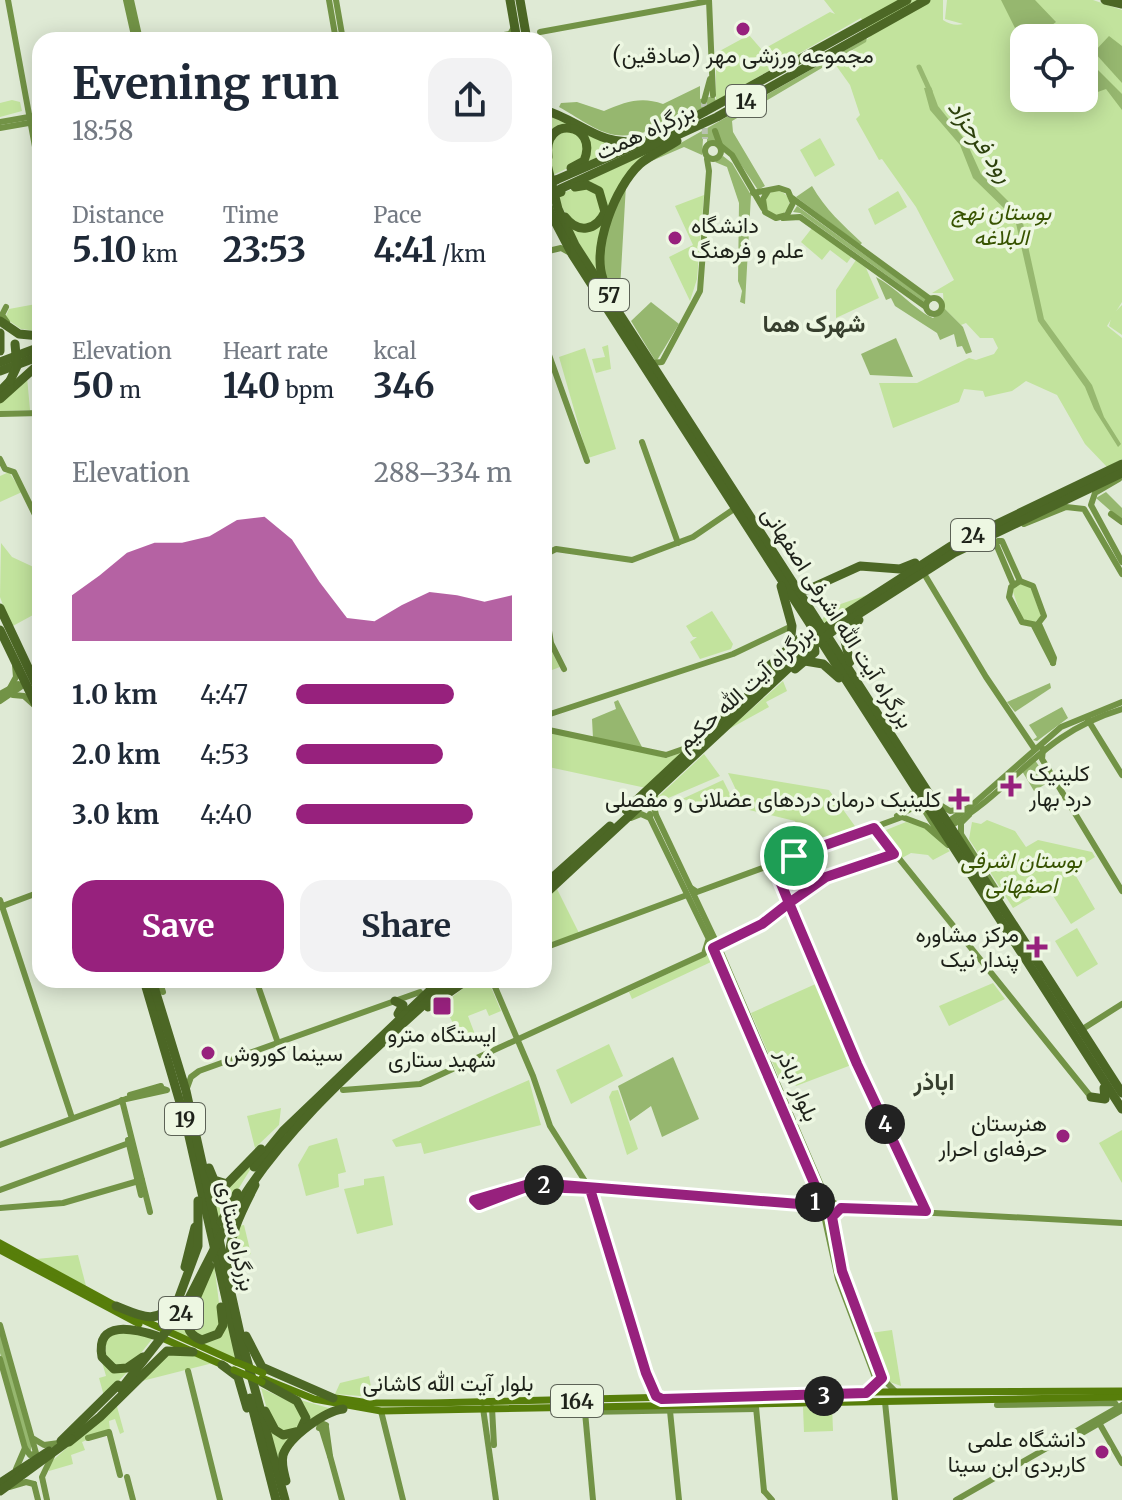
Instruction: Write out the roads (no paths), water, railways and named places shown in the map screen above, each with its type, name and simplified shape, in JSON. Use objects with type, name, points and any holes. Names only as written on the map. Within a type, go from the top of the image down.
[{"type":"highway","points":[[510,0],[525,32]]},
{"type":"highway","points":[[517,32],[520,0]]},
{"type":"highway","name":"بزرگراه همت","points":[[552,188],[666,132],[907,0]]},
{"type":"highway","name":"بزرگراه همت","points":[[552,188],[717,117],[926,0]]},
{"type":"highway","points":[[1105,0],[1122,4]]},
{"type":"highway","points":[[552,112],[616,142],[631,142],[666,132]]},
{"type":"highway","points":[[611,297],[601,271],[599,248],[626,182],[644,161],[717,117]]},
{"type":"highway","points":[[552,137],[556,132],[570,127],[585,139],[585,159],[552,187]]},
{"type":"highway","points":[[552,188],[581,185],[595,188],[604,200],[601,219],[589,228],[575,227],[563,214],[552,190]]},
{"type":"highway","name":"بزرگراه آیت الله اشرفی اصفهانی","points":[[552,191],[568,231],[659,374],[691,432]]},
{"type":"highway","name":"بزرگراه آیت الله اشرفی اصفهانی","points":[[552,221],[934,800],[962,860],[1122,1109]]},
{"type":"highway","points":[[552,225],[559,242]]},
{"type":"highway","points":[[0,323],[19,334],[32,334]]},
{"type":"highway","points":[[0,323],[15,344],[17,366],[10,381],[0,391]]},
{"type":"highway","points":[[0,333],[0,351]]},
{"type":"highway","points":[[0,362],[32,350]]},
{"type":"highway","points":[[0,371],[32,359]]},
{"type":"highway","points":[[0,399],[32,370]]},
{"type":"highway","name":"بزرگراه آیت الله اشرفی اصفهانی","points":[[700,446],[734,509],[904,770],[1005,906],[1122,1093]]},
{"type":"highway","name":"بزرگراه آیت الله حکیم","points":[[552,888],[807,646],[835,625],[951,546],[1122,464]]},
{"type":"highway","name":"بزرگراه آیت الله حکیم","points":[[835,625],[977,541],[1122,475]]},
{"type":"highway","points":[[794,586],[804,591],[870,564],[900,569],[951,546]]},
{"type":"highway","points":[[865,694],[845,654],[845,633],[933,566]]},
{"type":"highway","points":[[778,576],[792,626],[788,648]]},
{"type":"highway","points":[[0,608],[32,692]]},
{"type":"highway","points":[[0,630],[32,680]]},
{"type":"highway","points":[[802,637],[812,640],[815,652],[727,721],[788,648],[802,637]]},
{"type":"highway","points":[[805,661],[823,664],[833,671],[877,728]]},
{"type":"highway","name":"بزرگراه آیت الله حکیم","points":[[552,878],[699,741],[727,721]]},
{"type":"highway","name":"بزرگراه ستاری","points":[[146,988],[173,1073],[190,1142],[213,1263],[274,1500]]},
{"type":"highway","name":"بزرگراه ستاری","points":[[154,988],[190,1105],[255,1394],[287,1500]]},
{"type":"highway","points":[[420,992],[426,988]]},
{"type":"highway","name":"24","points":[[3,1486],[52,1456],[120,1387],[183,1310],[220,1239],[245,1180],[283,1131],[430,988]]},
{"type":"highway","name":"24","points":[[120,1387],[172,1316],[252,1180],[279,1148],[442,988]]},
{"type":"highway","points":[[405,1022],[455,988]]},
{"type":"highway","points":[[384,1032],[403,1008],[401,1002],[395,1001]]},
{"type":"highway","points":[[1091,1097],[1102,1100],[1107,1096],[1095,1067]]},
{"type":"highway","points":[[190,1105],[198,1122],[210,1175],[222,1184],[235,1179],[263,1147],[283,1131]]},
{"type":"highway","points":[[172,1316],[198,1246],[198,1200],[190,1142]]},
{"type":"highway","points":[[229,1285],[229,1253],[237,1222],[279,1148]]},
{"type":"highway","points":[[116,1306],[150,1318],[167,1311],[177,1293],[189,1253],[198,1200]]},
{"type":"highway","points":[[213,1263],[223,1325],[215,1337],[202,1340],[192,1335],[187,1322],[220,1239]]},
{"type":"highway","points":[[232,1298],[256,1361],[269,1371],[333,1398]]},
{"type":"highway","points":[[143,1357],[130,1367],[118,1369],[108,1365],[102,1357],[102,1344],[108,1333],[125,1328],[157,1336]]},
{"type":"highway","points":[[64,1442],[100,1417],[167,1351],[193,1352]]},
{"type":"highway","points":[[222,1365],[240,1380],[274,1500]]},
{"type":"highway","points":[[255,1394],[279,1433],[295,1434],[304,1426],[303,1406],[262,1377]]},
{"type":"highway","points":[[287,1500],[282,1463],[286,1451],[328,1413],[346,1408]]},
{"type":"highway","name":"24","points":[[3,1486],[64,1442]]},
{"type":"main road","points":[[0,1243],[235,1366]]},
{"type":"main road","points":[[0,1250],[157,1336],[222,1365],[235,1366]]},
{"type":"main road","points":[[125,1317],[262,1377]]},
{"type":"main road","name":"بلوار آیت الله کاشانی","points":[[262,1377],[333,1398],[400,1403],[861,1395],[877,1399],[899,1393],[1122,1394]]},
{"type":"main road","name":"بلوار آیت الله کاشانی","points":[[262,1377],[346,1408],[381,1411],[487,1408],[584,1410],[1122,1394]]},
{"type":"main road","points":[[886,1413],[877,1399],[899,1393]]},
{"type":"street","points":[[8,0],[32,131]]},
{"type":"street","points":[[129,0],[136,32]]},
{"type":"street","points":[[329,0],[335,32]]},
{"type":"street","points":[[336,0],[342,32]]},
{"type":"street","points":[[512,32],[518,20],[540,32],[709,1],[713,95]]},
{"type":"street","points":[[704,101],[713,59]]},
{"type":"street","points":[[0,122],[30,120]]},
{"type":"street","points":[[0,128],[30,120]]},
{"type":"street","points":[[715,131],[720,145],[734,161],[753,193],[763,208],[772,217],[800,217],[932,314],[941,310],[941,302],[930,299],[779,188],[753,193]]},
{"type":"street","points":[[705,139],[711,156]]},
{"type":"street","points":[[659,374],[700,291],[712,144],[720,145]]},
{"type":"street","points":[[711,156],[720,145]]},
{"type":"street","points":[[711,156],[734,161]]},
{"type":"street","points":[[763,208],[768,191]]},
{"type":"street","points":[[783,218],[793,207],[792,198]]},
{"type":"street","points":[[552,246],[559,242]]},
{"type":"street","points":[[552,249],[561,248],[572,254]]},
{"type":"street","points":[[926,307],[930,299]]},
{"type":"street","points":[[6,307],[2,313],[6,321],[22,331],[32,333]]},
{"type":"street","points":[[652,363],[662,362],[672,348]]},
{"type":"street","points":[[552,363],[587,461]]},
{"type":"street","points":[[0,414],[32,413]]},
{"type":"street","points":[[642,442],[678,543]]},
{"type":"street","points":[[0,459],[5,469],[14,472],[32,509]]},
{"type":"street","points":[[1122,475],[1095,493],[1091,505],[1122,562]]},
{"type":"street","points":[[977,541],[1066,507],[1080,507],[1091,516],[1122,574]]},
{"type":"street","points":[[552,551],[556,549],[632,560],[678,543],[734,509]]},
{"type":"street","points":[[1111,514],[1122,522]]},
{"type":"street","points":[[999,543],[1017,582]]},
{"type":"street","points":[[926,577],[986,677],[1034,748]]},
{"type":"street","points":[[1017,582],[1033,586],[1044,613],[1036,625]]},
{"type":"street","points":[[1017,582],[1009,597],[1020,620],[1036,625],[1054,658],[1053,663],[1036,625]]},
{"type":"street","points":[[552,712],[740,651],[792,626]]},
{"type":"street","points":[[552,645],[564,669]]},
{"type":"street","points":[[0,701],[10,692],[16,677],[18,657],[32,667]]},
{"type":"street","points":[[0,694],[20,687]]},
{"type":"street","points":[[10,692],[24,696],[32,704]]},
{"type":"street","points":[[1005,906],[961,834],[960,824],[1034,748],[1071,721],[1122,702]]},
{"type":"street","points":[[945,828],[1043,749],[1088,720],[1122,709]]},
{"type":"street","points":[[1088,720],[1122,775]]},
{"type":"street","points":[[552,731],[666,755],[676,754],[699,741]]},
{"type":"street","points":[[1043,749],[1041,757],[1122,891]]},
{"type":"street","points":[[1029,761],[1037,759],[1055,782]]},
{"type":"street","points":[[904,770],[914,793],[945,828]]},
{"type":"street","points":[[621,824],[635,816],[653,816],[657,791]]},
{"type":"street","points":[[873,826],[912,808],[914,793]]},
{"type":"street","points":[[934,800],[950,811],[971,806]]},
{"type":"street","points":[[552,945],[689,891],[697,892],[873,826],[902,817],[945,828],[969,815]]},
{"type":"street","name":"بلوار اباذر","points":[[653,816],[716,946],[823,1197],[842,1271],[879,1379]]},
{"type":"street","points":[[873,826],[1091,1097]]},
{"type":"street","points":[[716,946],[762,924],[826,877],[894,854]]},
{"type":"street","points":[[770,865],[857,1064],[926,1211]]},
{"type":"street","name":"بلوار اباذر","points":[[689,891],[707,937],[716,946],[718,961],[823,1197]]},
{"type":"street","points":[[32,895],[1,905],[72,1118]]},
{"type":"street","points":[[343,1090],[411,1087],[704,954],[708,947],[707,937]]},
{"type":"street","points":[[704,954],[718,961]]},
{"type":"street","points":[[162,988],[163,992]]},
{"type":"street","points":[[259,988],[278,1043]]},
{"type":"street","points":[[495,988],[550,1126],[590,1189],[651,1390],[662,1399]]},
{"type":"street","points":[[186,1091],[196,1073],[420,992]]},
{"type":"street","points":[[1122,1006],[1084,1029],[1122,1085]]},
{"type":"street","points":[[0,1145],[122,1100],[137,1091],[169,1083],[173,1073]]},
{"type":"street","points":[[122,1100],[129,1143],[140,1180]]},
{"type":"street","points":[[122,1100],[148,1213]]},
{"type":"street","points":[[0,1190],[129,1143]]},
{"type":"street","points":[[0,1208],[63,1203],[140,1180]]},
{"type":"street","points":[[480,1200],[532,1185],[812,1205],[828,1216],[841,1208]]},
{"type":"street","points":[[812,1205],[823,1197],[841,1208],[1122,1223]]},
{"type":"street","points":[[0,1325],[36,1453],[30,1455],[25,1448],[0,1359]]},
{"type":"street","points":[[188,1371],[220,1500]]},
{"type":"street","points":[[861,1395],[879,1379],[899,1393]]},
{"type":"street","points":[[639,1400],[651,1390]]},
{"type":"street","points":[[956,1500],[1121,1408],[1115,1403],[997,1405]]},
{"type":"street","points":[[593,1500],[584,1410],[670,1411],[756,1406],[764,1491],[772,1500]]},
{"type":"street","points":[[487,1408],[498,1500]]},
{"type":"street","points":[[381,1411],[403,1500]]},
{"type":"street","points":[[670,1411],[679,1500]]},
{"type":"street","points":[[886,1413],[895,1500]]},
{"type":"street","points":[[1099,1422],[1122,1463]]},
{"type":"street","points":[[324,1429],[342,1500]]},
{"type":"street","points":[[88,1438],[109,1432],[133,1500]]},
{"type":"street","points":[[31,1437],[44,1445],[64,1442]]},
{"type":"street","points":[[3,1486],[21,1462],[25,1448]]},
{"type":"street","points":[[47,1500],[42,1479],[52,1456]]},
{"type":"street","points":[[964,1500],[1033,1459]]},
{"type":"street","points":[[38,1500],[35,1476],[42,1479]]},
{"type":"street","points":[[3,1486],[26,1482],[34,1484]]},
{"type":"street","points":[[758,1500],[764,1491]]},
{"type":"waterway","name":"رود فرحزاد","points":[[919,67],[930,91]]},
{"type":"tunnel","points":[[704,101],[705,139]]},
{"type":"place","name":"مجموعه ورزشی مهر (صادقین)","points":[[743,29]]},
{"type":"place","name":"دانشگاه علم و فرهنگ","points":[[675,238]]},
{"type":"place","name":"کلینیک درد بهار","points":[[1011,786]]},
{"type":"place","name":"کلینیک درمان دردهای عضلانی و مفصلی","points":[[959,799]]},
{"type":"place","name":"مرکز مشاوره پندار نیک","points":[[1037,947]]},
{"type":"place","name":"ایستگاه مترو شهید ستاری","points":[[442,1006]]},
{"type":"place","name":"سینما کوروش","points":[[208,1053]]},
{"type":"place","name":"هنرستان حرفه‌ای احرار","points":[[1063,1136]]},
{"type":"place","name":"دانشگاه علمی کاربردی ابن سینا","points":[[1102,1452]]},
{"type":"district","name":"شهرک هما","points":[[814,323]]},
{"type":"district","name":"اباذر","points":[[934,1081]]},
{"type":"park label","name":"بوستان نهج البلاغه","points":[[1001,224]]},
{"type":"park label","name":"بوستان اشرفی اصفهانی","points":[[1021,872]]}]
